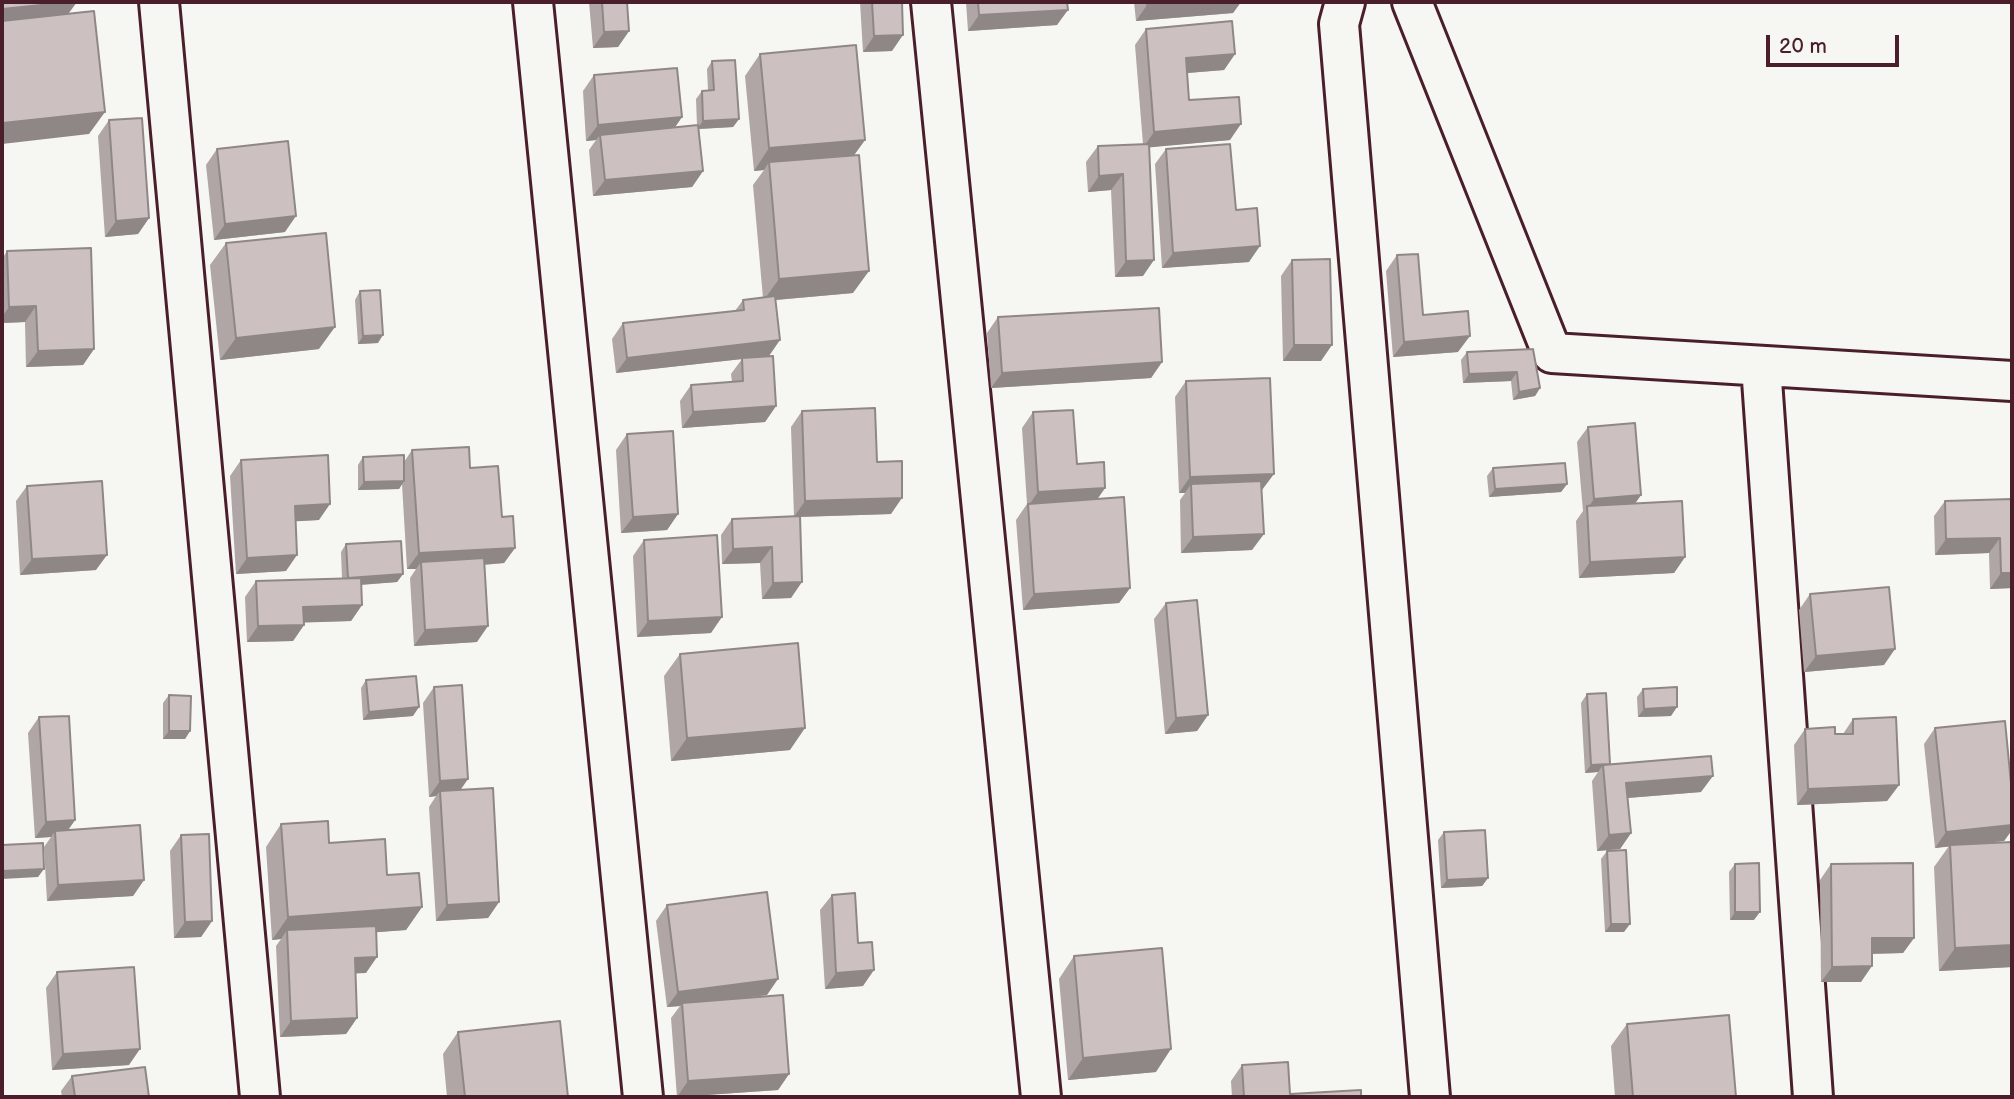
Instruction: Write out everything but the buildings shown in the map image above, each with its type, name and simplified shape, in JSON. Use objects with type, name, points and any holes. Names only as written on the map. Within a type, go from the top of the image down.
[{"type":"street","points":[[159,2],[260,1097]]},
{"type":"street","points":[[533,2],[643,1097]]},
{"type":"street","points":[[931,2],[1041,1097]]},
{"type":"street","points":[[1345,2],[1339,24],[1340,37],[1430,1097]]},
{"type":"street","points":[[1412,2],[1552,353],[2012,381]]},
{"type":"street","points":[[1761,366],[1813,1097]]}]
